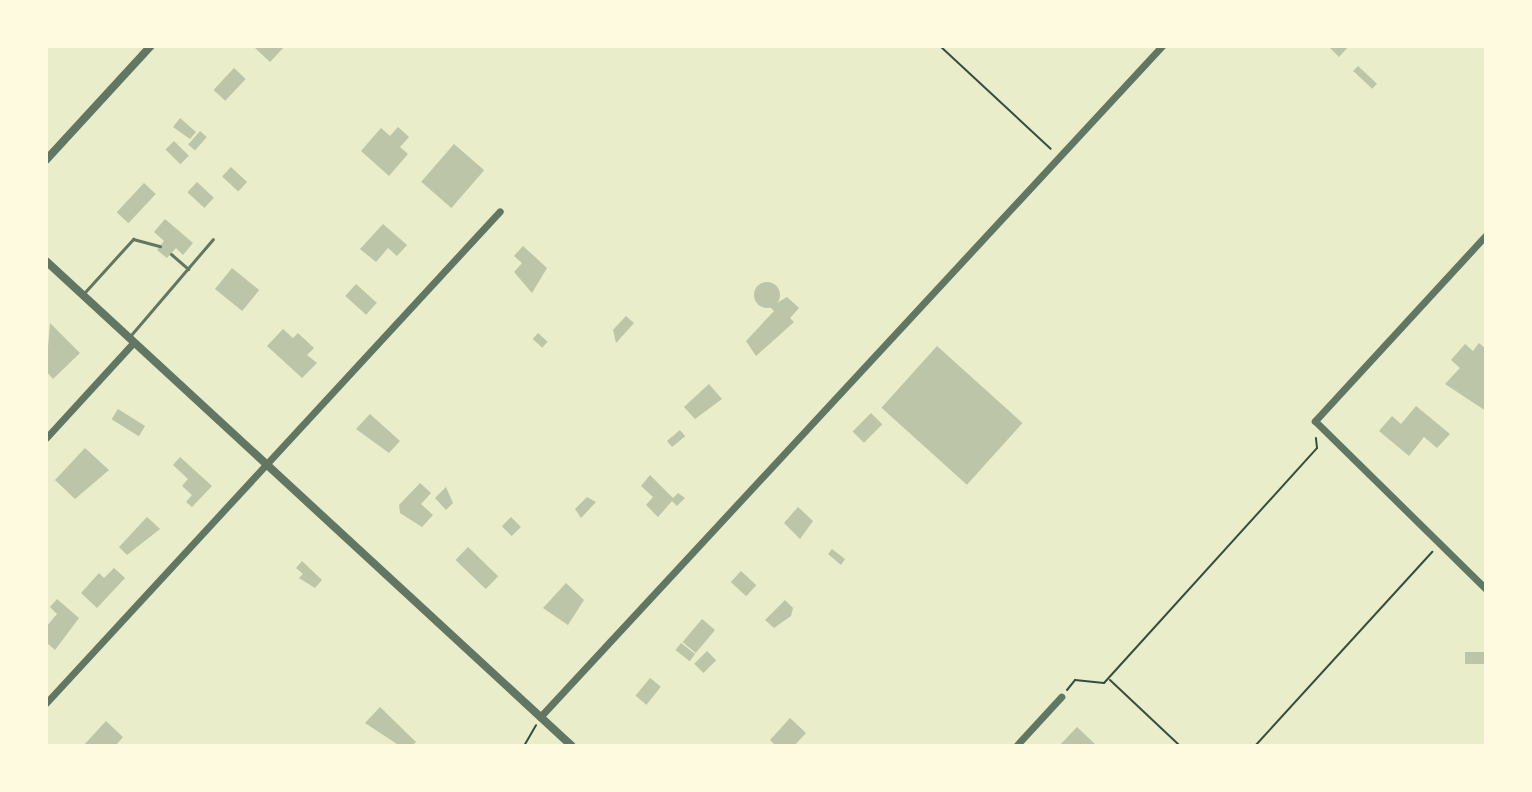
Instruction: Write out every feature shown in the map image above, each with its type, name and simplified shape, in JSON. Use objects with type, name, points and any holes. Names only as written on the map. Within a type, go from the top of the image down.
[{"type":"street","points":[[48,153],[151,46]]},
{"type":"street","points":[[540,717],[1162,46]]},
{"type":"street","points":[[46,703],[500,211]]},
{"type":"street","points":[[1486,235],[1315,421],[1486,589]]},
{"type":"street","points":[[46,261],[572,746]]},
{"type":"street","points":[[46,438],[131,341]]},
{"type":"street","points":[[1016,746],[1061,697]]},
{"type":"lane","points":[[82,294],[133,239],[160,246]]},
{"type":"lane","points":[[131,341],[213,239]]},
{"type":"lane","points":[[171,254],[188,269]]},
{"type":"path","points":[[940,46],[1058,155]]},
{"type":"path","points":[[1061,697],[1075,680],[1104,683],[1109,679],[1317,448],[1315,421]]},
{"type":"path","points":[[1255,746],[1439,545]]},
{"type":"path","points":[[1109,679],[1180,746]]},
{"type":"path","points":[[524,746],[540,717]]},
{"type":"building","points":[[253,46],[285,46],[270,62]]},
{"type":"building","points":[[1328,46],[1349,46],[1339,57]]},
{"type":"building","points":[[1358,66],[1377,84],[1372,89],[1353,71]]},
{"type":"building","points":[[234,68],[246,79],[225,101],[214,90]]},
{"type":"building","points":[[180,118],[196,132],[190,139],[173,127]]},
{"type":"building","points":[[398,127],[409,137],[400,147],[408,154],[389,176],[361,151],[381,128],[390,136]]},
{"type":"building","points":[[200,131],[207,137],[195,150],[188,145]]},
{"type":"building","points":[[174,141],[189,156],[180,164],[166,149]]},
{"type":"building","points":[[454,144],[484,170],[451,208],[421,182]]},
{"type":"building","points":[[231,167],[247,182],[238,192],[222,177]]},
{"type":"building","points":[[197,182],[214,198],[204,208],[187,192]]},
{"type":"building","points":[[144,183],[156,194],[128,223],[117,212]]},
{"type":"building","points":[[165,219],[193,243],[183,255],[176,248],[167,258],[157,250],[164,241],[154,232]]},
{"type":"building","points":[[383,224],[407,245],[397,256],[388,248],[376,262],[360,249]]},
{"type":"building","points":[[523,246],[547,268],[532,293],[514,272],[522,263],[514,256]]},
{"type":"building","points":[[232,268],[259,290],[242,311],[215,289]]},
{"type":"building","points":[[767,282],[776,286],[780,295],[776,304],[767,308],[758,304],[754,295],[758,286]]},
{"type":"building","points":[[356,284],[377,303],[366,315],[345,296]]},
{"type":"building","points":[[787,297],[799,308],[790,318],[794,322],[756,356],[746,341],[774,311],[770,307]]},
{"type":"building","points":[[626,316],[634,323],[616,343],[613,330]]},
{"type":"building","points":[[50,323],[80,353],[53,379],[46,371]]},
{"type":"building","points":[[283,329],[293,338],[298,333],[314,348],[307,355],[317,363],[302,378],[267,346]]},
{"type":"building","points":[[538,333],[548,342],[542,348],[533,339]]},
{"type":"building","points":[[1479,343],[1486,349],[1486,411],[1445,384],[1460,368],[1451,360],[1465,344],[1473,351]]},
{"type":"building","points":[[937,346],[1022,423],[967,485],[881,408]]},
{"type":"building","points":[[709,384],[722,399],[695,419],[684,407]]},
{"type":"building","points":[[1416,406],[1450,434],[1437,448],[1424,437],[1409,456],[1379,431],[1392,416],[1401,424]]},
{"type":"building","points":[[118,409],[145,426],[139,436],[112,419]]},
{"type":"building","points":[[871,413],[882,424],[864,443],[853,431]]},
{"type":"building","points":[[370,414],[400,441],[389,453],[356,429]]},
{"type":"building","points":[[680,430],[685,436],[672,447],[667,441]]},
{"type":"building","points":[[85,448],[109,470],[75,499],[55,480]]},
{"type":"building","points":[[180,457],[212,486],[192,507],[186,502],[192,495],[182,486],[188,479],[173,465]]},
{"type":"building","points":[[650,475],[673,498],[678,493],[685,498],[677,506],[672,501],[658,517],[646,505],[653,497],[641,486]]},
{"type":"building","points":[[420,483],[431,493],[421,504],[433,515],[422,527],[400,513],[399,505]]},
{"type":"building","points":[[446,487],[453,503],[446,510],[435,498]]},
{"type":"building","points":[[587,497],[596,502],[581,518],[575,509]]},
{"type":"building","points":[[798,507],[813,521],[800,539],[784,523]]},
{"type":"building","points":[[147,517],[160,529],[127,555],[119,547]]},
{"type":"building","points":[[511,517],[521,527],[512,536],[502,526]]},
{"type":"building","points":[[468,547],[498,576],[486,589],[455,560]]},
{"type":"building","points":[[832,549],[845,559],[841,565],[828,554]]},
{"type":"building","points":[[302,561],[322,580],[315,588],[299,578],[303,574],[296,568]]},
{"type":"building","points":[[114,568],[125,578],[97,608],[81,593],[99,573],[104,578]]},
{"type":"building","points":[[741,571],[756,585],[746,596],[731,582]]},
{"type":"building","points":[[566,583],[584,600],[568,625],[543,608]]},
{"type":"building","points":[[57,599],[79,618],[55,650],[46,642],[46,627],[57,614],[50,607]]},
{"type":"building","points":[[785,600],[793,608],[791,616],[774,628],[765,620]]},
{"type":"building","points":[[702,619],[715,630],[696,653],[683,642]]},
{"type":"building","points":[[681,643],[695,654],[690,661],[675,650]]},
{"type":"building","points":[[707,651],[716,660],[703,673],[694,664]]},
{"type":"building","points":[[1465,652],[1486,652],[1486,664],[1465,664]]},
{"type":"building","points":[[650,678],[661,687],[646,705],[636,696]]},
{"type":"building","points":[[380,707],[416,742],[412,746],[400,746],[365,723]]},
{"type":"building","points":[[790,718],[806,733],[794,746],[776,746],[770,740]]},
{"type":"building","points":[[106,721],[123,737],[117,744],[83,746]]},
{"type":"building","points":[[1077,727],[1097,746],[1059,746]]}]
